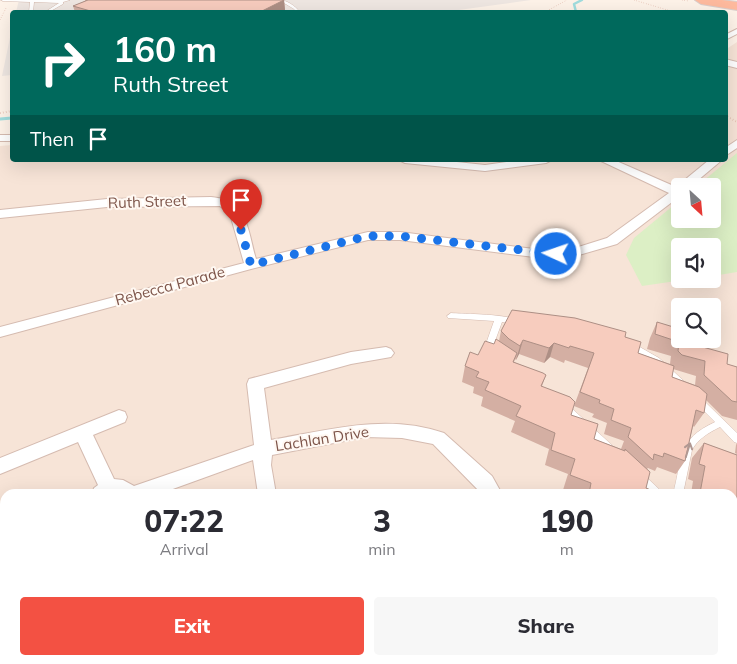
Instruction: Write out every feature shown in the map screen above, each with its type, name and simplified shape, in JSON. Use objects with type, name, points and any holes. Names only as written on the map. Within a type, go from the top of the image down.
[{"type":"highway","points":[[701,0],[734,5]]},
{"type":"street","points":[[425,162],[485,168],[531,162]]},
{"type":"street","points":[[610,162],[671,186]]},
{"type":"street","name":"Rebecca Parade","points":[[694,178],[714,162]]},
{"type":"street","name":"Rebecca Parade","points":[[0,332],[368,236],[400,236],[534,253],[572,253],[612,241],[671,196]]},
{"type":"street","name":"Ruth Street","points":[[0,214],[107,203],[224,202],[236,213],[251,265]]},
{"type":"street","points":[[266,489],[262,466],[263,449],[256,384],[351,358],[386,353]]},
{"type":"street","points":[[0,466],[119,417]]},
{"type":"street","name":"Lachlan Drive","points":[[149,489],[263,449],[365,430],[402,431],[438,438],[490,489]]},
{"type":"street","points":[[83,432],[104,489]]},
{"type":"lane","points":[[3,0],[54,2],[68,0]]},
{"type":"lane","points":[[50,10],[68,0]]},
{"type":"lane","points":[[281,0],[296,10]]},
{"type":"lane","points":[[451,316],[528,322]]},
{"type":"lane","points":[[499,319],[491,340],[492,347],[501,357]]},
{"type":"lane","points":[[621,340],[656,360],[737,438]]},
{"type":"lane","points":[[559,401],[616,454]]},
{"type":"lane","points":[[679,489],[691,441],[703,430],[721,423]]},
{"type":"lane","points":[[630,467],[653,489]]},
{"type":"path","points":[[548,10],[566,0]]},
{"type":"path","points":[[634,0],[667,10]]},
{"type":"path","points":[[0,20],[8,4]]},
{"type":"shaded area","points":[[19,0],[531,0],[458,10],[16,10]]},
{"type":"shaded area","points":[[10,38],[10,75],[2,76]]},
{"type":"shaded area","points":[[737,42],[737,489],[0,489],[0,146],[10,145],[10,162],[728,162],[728,48]]},
{"type":"green space","points":[[737,153],[737,272],[721,275],[721,238],[671,238],[671,282],[642,286],[626,255],[634,238],[671,207],[671,228],[721,228],[721,178],[707,178]]},
{"type":"building","points":[[88,0],[284,0],[264,10],[87,10],[73,6]]},
{"type":"building","points":[[512,310],[575,318],[626,332],[625,337],[641,342],[638,353],[674,366],[672,377],[699,387],[707,394],[704,413],[696,410],[685,461],[664,453],[663,457],[654,454],[653,460],[628,437],[631,428],[611,420],[614,409],[599,403],[600,400],[580,392],[594,353],[554,343],[549,348],[523,340],[520,346],[509,339],[501,331]]},
{"type":"building","points":[[657,322],[671,326],[671,339],[655,334]]},
{"type":"building","points":[[496,339],[517,353],[513,362],[546,375],[541,386],[570,397],[575,402],[571,415],[598,424],[594,439],[625,451],[625,449],[650,472],[646,488],[648,489],[590,489],[591,483],[570,475],[575,459],[551,450],[555,433],[516,416],[521,406],[485,390],[489,382],[476,377],[479,372],[465,366],[470,352],[478,355],[485,341],[494,344]]},
{"type":"building","points":[[678,348],[706,348],[728,354],[727,364],[737,367],[737,402],[732,401],[704,375],[705,361],[682,355],[678,351]]},
{"type":"building","points":[[704,443],[737,455],[737,489],[701,489],[705,466],[699,464]]},
{"type":"waterway","points":[[576,10],[574,4],[582,0]]},
{"type":"waterway","points":[[0,119],[10,118]]},
{"type":"route","points":[[241,230],[251,265],[368,236],[400,236],[534,253],[556,254]]}]
